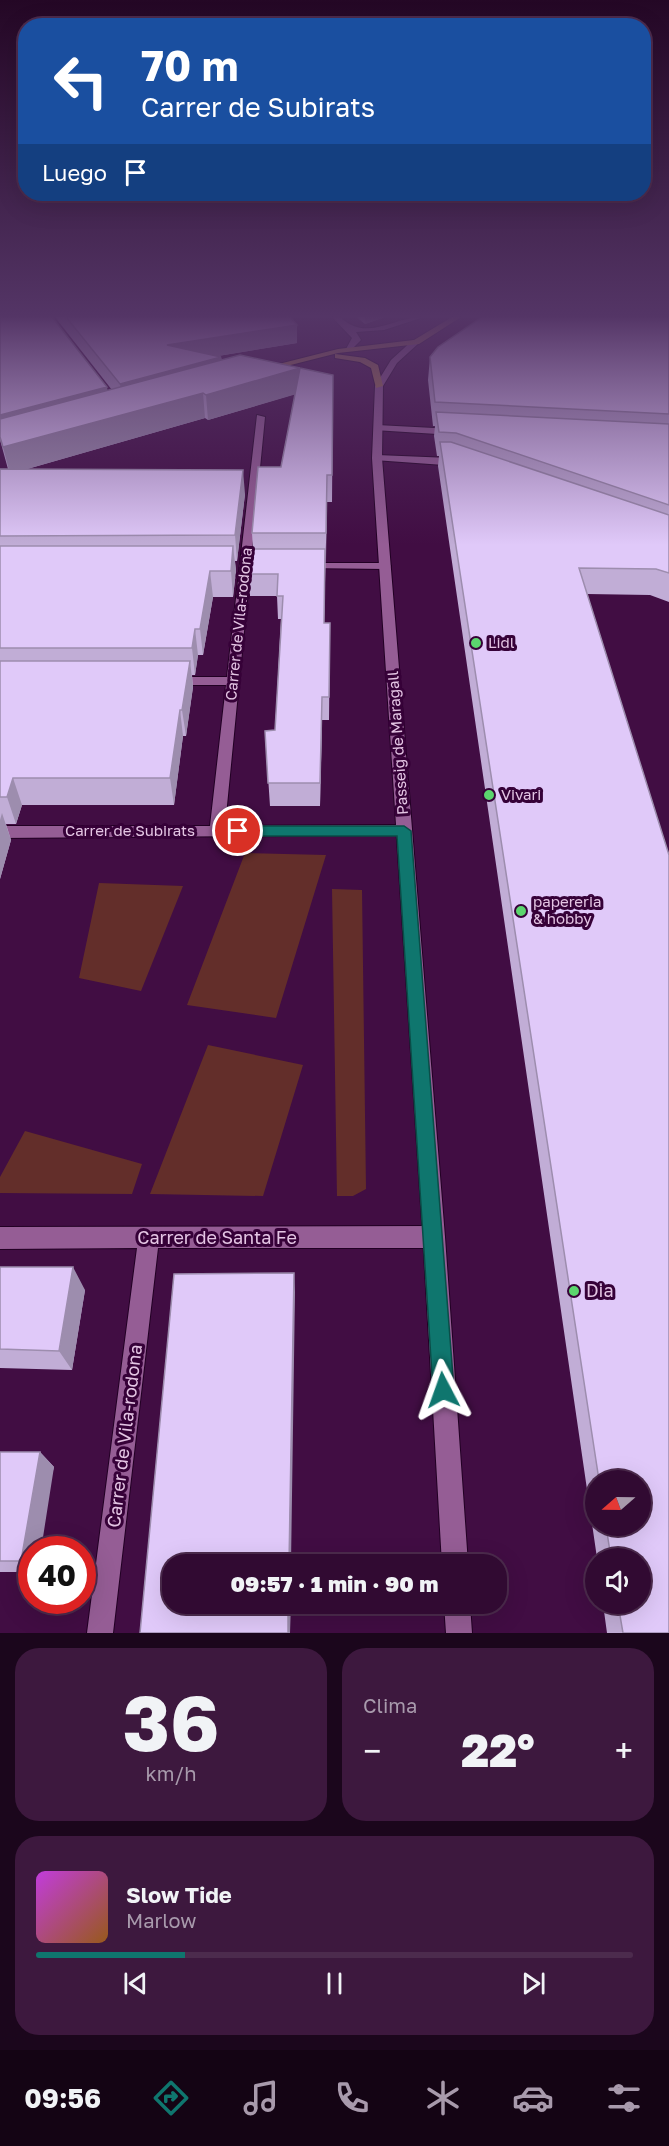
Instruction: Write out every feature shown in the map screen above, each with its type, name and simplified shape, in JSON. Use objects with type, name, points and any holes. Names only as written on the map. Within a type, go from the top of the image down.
[{"type":"street","name":"Passeig de Maragall","points":[[378,393],[377,458],[434,1237],[454,1554]]},
{"type":"street","name":"Carrer de Vila-rodona","points":[[217,831],[260,417]]},
{"type":"street","points":[[376,428],[469,432]]},
{"type":"street","points":[[377,458],[450,461],[472,468]]},
{"type":"street","points":[[295,566],[385,566]]},
{"type":"street","points":[[163,681],[233,681]]},
{"type":"street","name":"Carrer de Subirats","points":[[0,832],[404,831]]},
{"type":"street","name":"Carrer de Santa Fe","points":[[0,1238],[434,1237]]},
{"type":"street","name":"Carrer de Vila-rodona","points":[[100,1633],[149,1238]]},
{"type":"street","points":[[458,1614],[459,1633]]},
{"type":"shaded area","points":[[245,853],[326,855],[276,1018],[187,1005]]},
{"type":"shaded area","points":[[99,883],[183,886],[141,991],[79,978]]},
{"type":"shaded area","points":[[332,889],[362,890],[366,1189],[353,1196],[337,1196]]},
{"type":"shaded area","points":[[208,1045],[303,1065],[263,1196],[150,1194]]},
{"type":"shaded area","points":[[25,1131],[142,1164],[132,1194],[0,1193],[0,1177]]},
{"type":"building","points":[[0,393],[83,393],[0,415]]},
{"type":"building","points":[[97,393],[202,393],[3,447],[0,437],[0,419]]},
{"type":"building","points":[[295,393],[333,393],[332,475],[327,475],[326,533],[252,533],[258,467],[281,467]]},
{"type":"building","points":[[434,393],[669,393],[669,414],[435,402]]},
{"type":"building","points":[[436,412],[669,424],[669,505],[456,433],[439,432]]},
{"type":"building","points":[[440,442],[451,442],[669,515],[669,573],[656,569],[579,568],[669,855],[669,1633],[623,1633],[620,1614],[651,1614],[651,1548],[609,1548],[608,1536],[651,1536],[651,1470],[597,1470]]},
{"type":"building","points":[[0,469],[243,470],[235,535],[0,536]]},
{"type":"building","points":[[0,546],[233,546],[231,571],[210,571],[200,629],[195,629],[192,648],[0,648]]},
{"type":"building","points":[[251,549],[325,549],[324,623],[330,623],[329,697],[322,697],[320,783],[268,783],[265,731],[275,730],[283,596],[277,596],[278,574],[248,574]]},
{"type":"building","points":[[0,661],[190,661],[170,778],[13,778],[7,797],[0,797]]},
{"type":"building","points":[[0,1267],[73,1267],[59,1351],[0,1349]]},
{"type":"building","points":[[294,1273],[289,1554],[162,1554],[162,1614],[288,1614],[288,1633],[140,1633],[174,1274]]},
{"type":"building","points":[[0,1452],[40,1452],[25,1536],[18,1536],[18,1561],[0,1561]]},
{"type":"place","name":"Lidl","points":[[476,643]]},
{"type":"place","name":"Vivari","points":[[489,795]]},
{"type":"place","name":"papereria & hobby","points":[[521,911]]},
{"type":"place","name":"Dia","points":[[574,1291]]},
{"type":"route","points":[[238,831],[404,831],[443,1390]]}]
